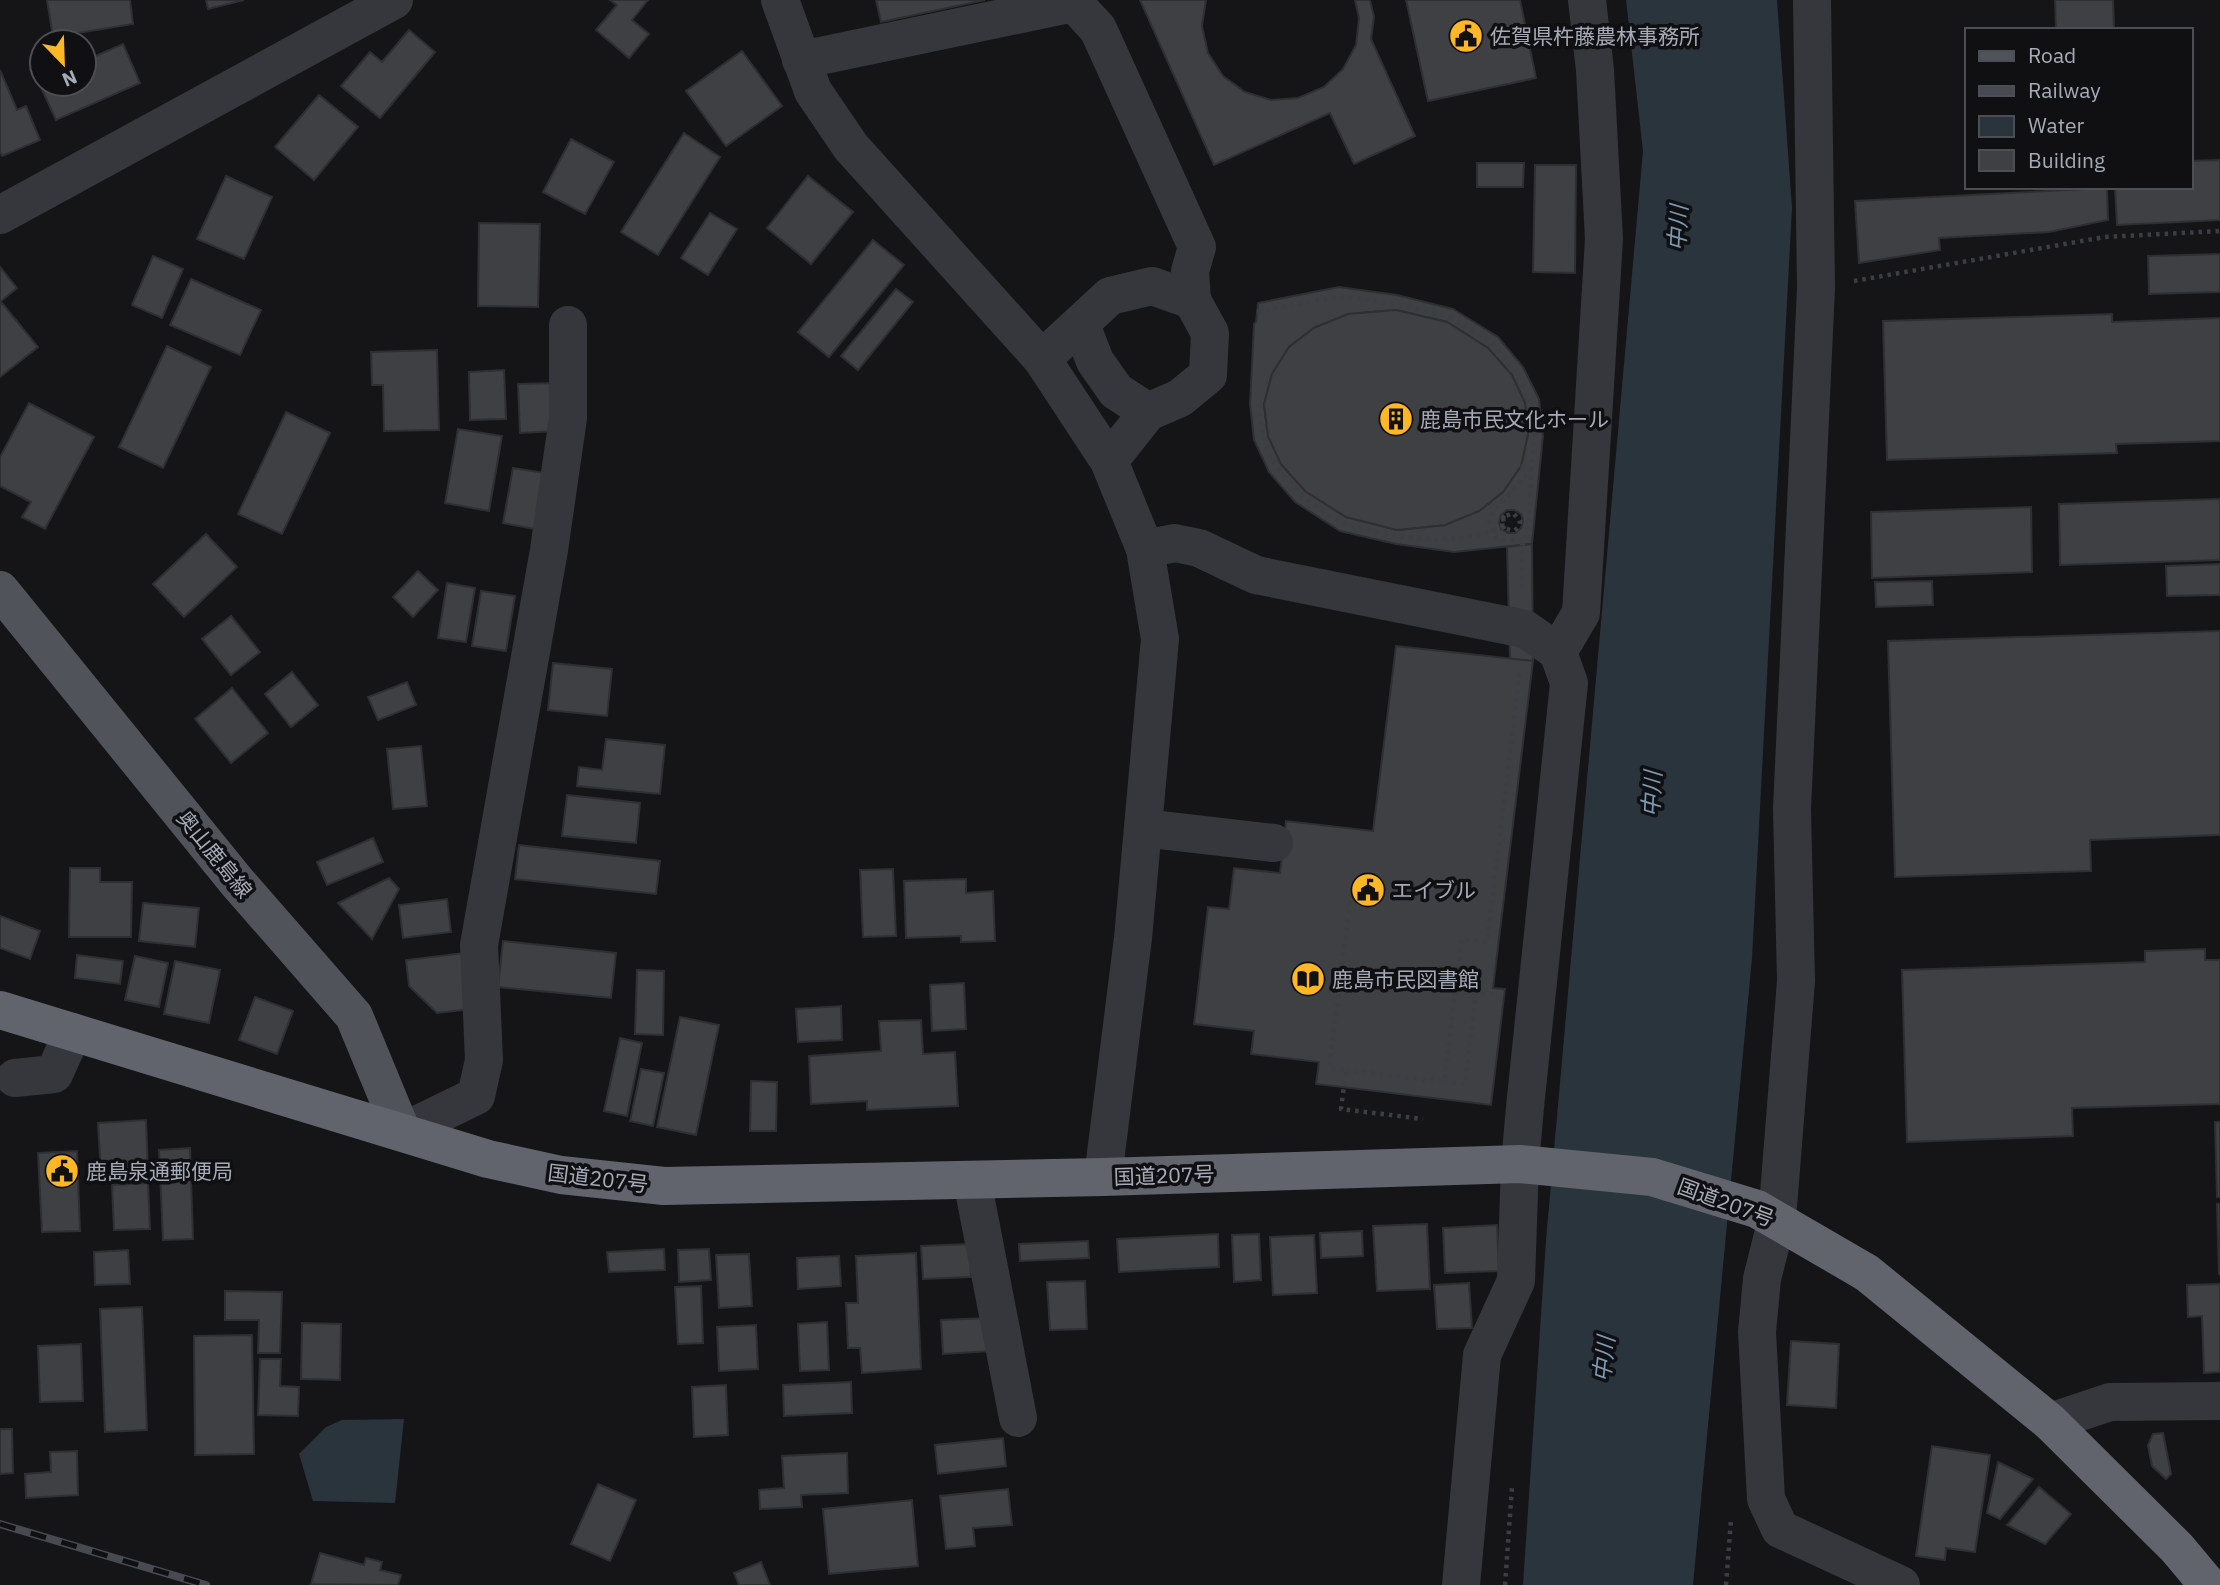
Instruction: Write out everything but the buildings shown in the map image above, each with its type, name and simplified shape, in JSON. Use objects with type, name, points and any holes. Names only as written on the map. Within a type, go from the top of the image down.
[{"type":"highway","name":"国道207号","points":[[0,1010],[488,1159],[561,1175],[664,1186],[1530,1165],[1652,1177],[1767,1214],[1867,1273],[2050,1422],[2178,1548],[2208,1585]]},
{"type":"main road","name":"奥山鹿島線","points":[[0,590],[237,881],[354,1016],[402,1132]]},
{"type":"street","points":[[0,215],[394,0]]},
{"type":"street","points":[[780,0],[813,91],[851,147],[1042,359],[1109,461],[1145,550],[1160,639],[1133,938],[1103,1177]]},
{"type":"street","points":[[1539,656],[1581,613],[1604,239],[1595,70],[1587,0]]},
{"type":"street","points":[[1812,0],[1816,288],[1792,809],[1796,981],[1767,1214],[1757,1332],[1766,1499],[1780,1529],[1901,1585]]},
{"type":"street","points":[[801,60],[1074,4],[1098,29],[1197,247],[1190,271],[1192,300],[1210,333],[1208,375],[1180,398],[1148,412],[1109,461]]},
{"type":"street","points":[[1042,359],[1110,296],[1152,286],[1192,300]]},
{"type":"street","points":[[402,1132],[476,1096],[484,1060],[479,946],[553,524],[568,418],[568,325]]},
{"type":"street","points":[[1081,325],[1095,361],[1116,391],[1148,412]]},
{"type":"street","points":[[1145,550],[1175,543],[1199,548],[1256,575],[1525,629],[1539,656],[1569,683],[1530,1165],[1516,1281],[1482,1355],[1461,1585]]},
{"type":"street","points":[[1143,828],[1274,843]]},
{"type":"street","points":[[15,1078],[54,1074],[73,1032]]},
{"type":"street","points":[[972,1180],[1018,1418]]},
{"type":"street","points":[[2050,1422],[2110,1402],[2220,1401]]},
{"type":"path","points":[[1816,288],[2105,237],[2220,231]]},
{"type":"path","points":[[1257,312],[1339,296],[1396,303],[1450,317],[1492,343],[1516,373],[1530,401],[1534,436],[1527,539],[1496,538],[1489,522],[1494,511],[1531,470]]},
{"type":"path","points":[[1259,404],[1262,438],[1276,467],[1301,495],[1343,523],[1396,536],[1454,539],[1492,533],[1504,527],[1503,517],[1508,513],[1518,517],[1519,527],[1514,531],[1503,528],[1502,522],[1503,516],[1508,513]]},
{"type":"path","points":[[1521,466],[1531,470]]},
{"type":"path","points":[[1444,1082],[1462,939],[1487,942],[1539,656]]},
{"type":"path","points":[[1350,902],[1329,1068],[1465,1084],[1476,992],[1498,995],[1496,1008]]},
{"type":"path","points":[[1346,1070],[1341,1109],[1423,1119]]},
{"type":"water","name":"中川","points":[[1626,0],[1777,0],[1792,208],[1752,958],[1693,1585],[1523,1585],[1546,1240],[1643,151]]},
{"type":"water","points":[[404,1419],[395,1503],[313,1501],[299,1454],[326,1427],[342,1420]]},
{"type":"railway","points":[[0,1524],[206,1585]]},
{"type":"place","name":"佐賀県杵藤農林事務所","points":[[1466,36]]},
{"type":"place","name":"鹿島市民文化ホール","points":[[1396,419]]},
{"type":"place","name":"エイブル","points":[[1368,890]]},
{"type":"place","name":"鹿島市民図書館","points":[[1308,979]]},
{"type":"place","name":"鹿島泉通郵便局","points":[[62,1171]]}]
